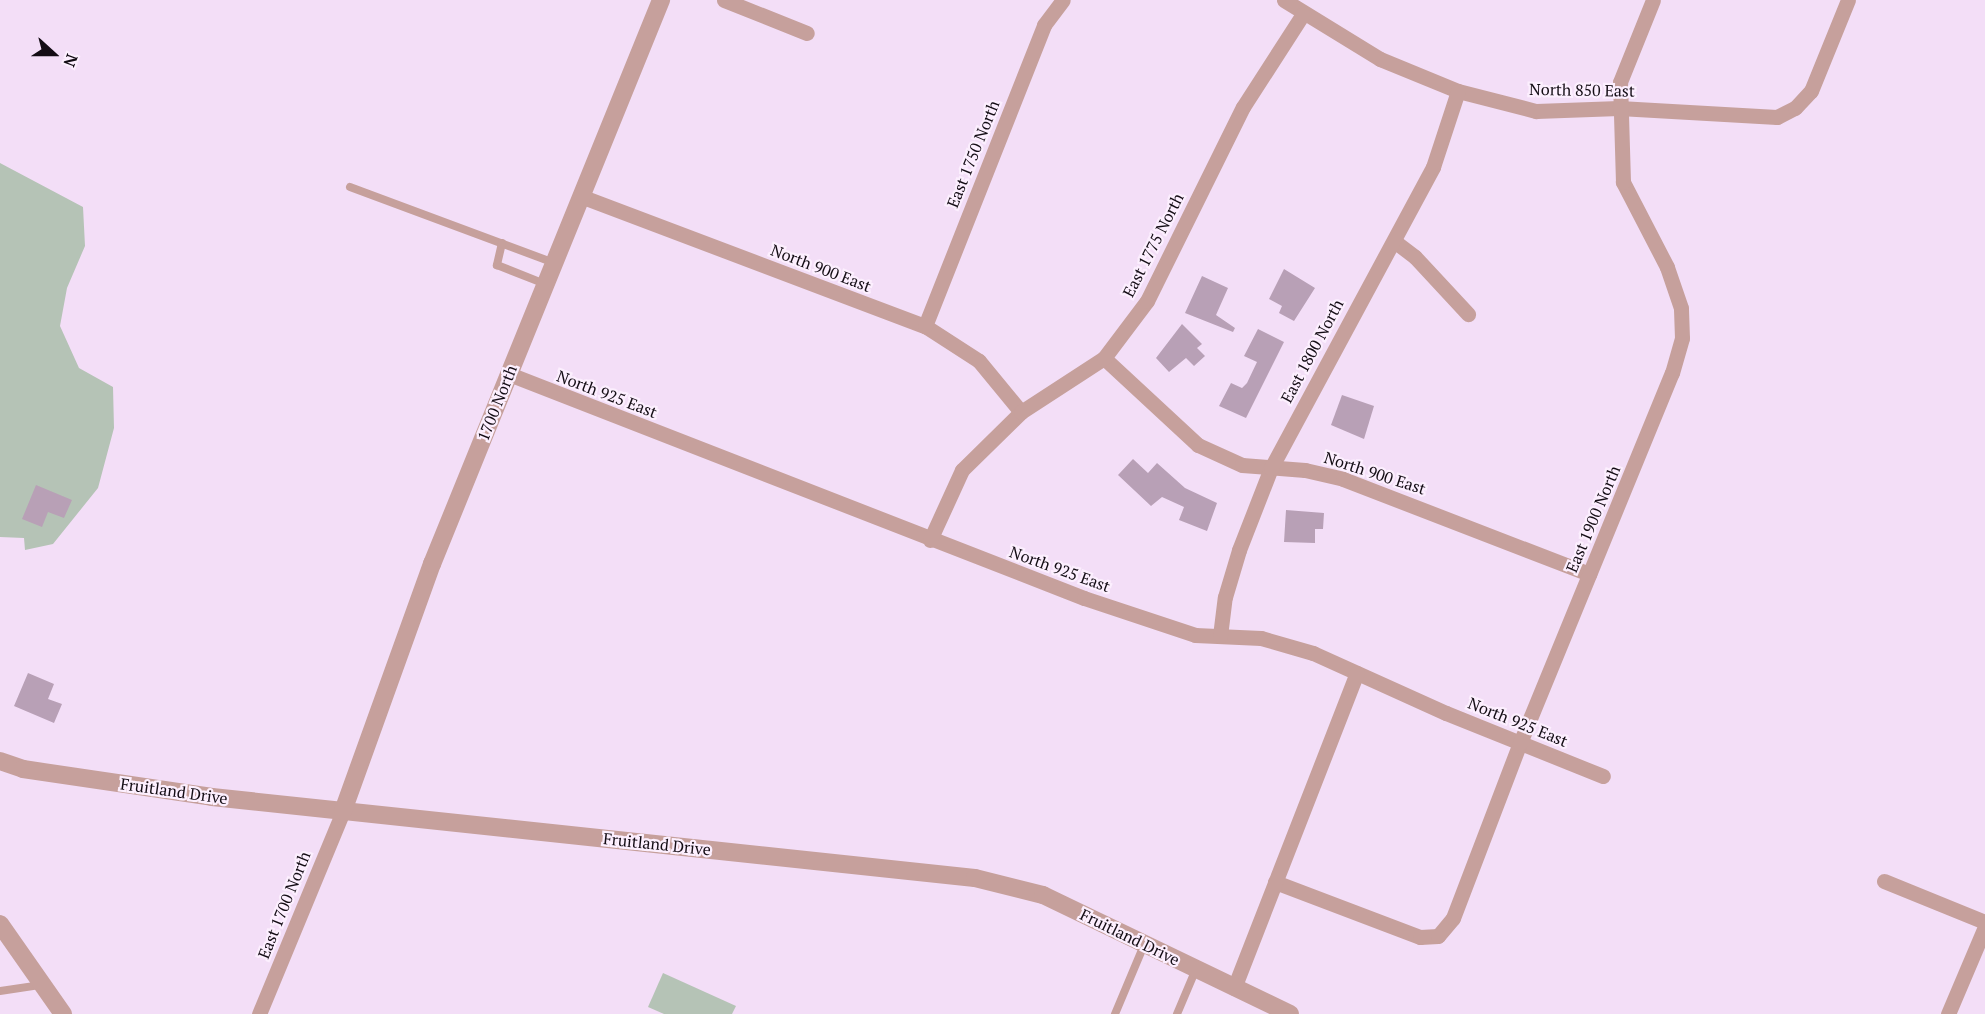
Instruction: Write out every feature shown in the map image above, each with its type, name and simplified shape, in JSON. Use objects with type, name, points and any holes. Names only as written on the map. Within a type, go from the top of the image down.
[{"type":"street","name":"1700 North","points":[[343,811],[432,564],[583,197],[661,0]]},
{"type":"street","points":[[724,0],[807,33]]},
{"type":"street","name":"East 1750 North","points":[[925,326],[1044,25],[1063,0]]},
{"type":"street","name":"North 850 East","points":[[1284,0],[1303,14],[1380,59],[1458,91],[1536,111],[1620,108],[1777,117],[1795,108],[1811,91],[1848,0]]},
{"type":"street","name":"East 1900 North","points":[[1275,882],[1420,937],[1438,936],[1453,918],[1520,743],[1672,373],[1682,338],[1681,308],[1667,267],[1623,182],[1620,82],[1653,0]]},
{"type":"street","name":"East 1775 North","points":[[930,540],[962,470],[1021,412],[1104,358],[1147,301],[1243,107],[1303,14]]},
{"type":"street","name":"East 1800 North","points":[[1220,636],[1230,578],[1271,468],[1326,360],[1394,241],[1432,167],[1458,91]]},
{"type":"street","name":"North 900 East","points":[[583,197],[925,326],[979,361],[1021,412]]},
{"type":"street","points":[[1394,241],[1468,314]]},
{"type":"street","name":"North 900 East","points":[[1104,358],[1198,445],[1242,465],[1305,470],[1343,479],[1589,574]]},
{"type":"street","name":"North 925 East","points":[[509,374],[930,540],[1195,635],[1261,638],[1313,653],[1520,743],[1603,776]]},
{"type":"street","points":[[1234,988],[1357,673]]},
{"type":"street","name":"Fruitland Drive","points":[[0,761],[23,769],[200,795],[975,878],[1043,895],[1290,1014]]},
{"type":"street","name":"East 1700 North","points":[[259,1014],[343,811]]},
{"type":"street","points":[[1884,881],[1985,922]]},
{"type":"street","points":[[0,924],[63,1014]]},
{"type":"street","points":[[1948,1014],[1985,927]]},
{"type":"lane","points":[[350,186],[555,263]]},
{"type":"lane","points":[[502,243],[497,265],[546,285]]},
{"type":"lane","points":[[1115,1014],[1145,944]]},
{"type":"lane","points":[[1176,1014],[1196,969]]},
{"type":"lane","points":[[0,991],[42,985]]},
{"type":"green space","points":[[0,163],[83,207],[85,246],[67,288],[60,326],[79,368],[113,387],[114,428],[98,488],[53,544],[25,550],[24,538],[0,537]]},
{"type":"green space","points":[[663,973],[736,1006],[732,1014],[664,1014],[648,1007]]},
{"type":"building","points":[[1284,269],[1315,288],[1294,321],[1279,313],[1282,306],[1269,299]]},
{"type":"building","points":[[1202,276],[1228,288],[1216,315],[1235,328],[1233,332],[1185,313]]},
{"type":"building","points":[[1182,324],[1202,344],[1197,348],[1205,356],[1194,366],[1186,358],[1169,372],[1156,358]]},
{"type":"building","points":[[1258,329],[1284,342],[1246,418],[1219,406],[1231,383],[1242,388],[1247,383],[1257,362],[1244,356]]},
{"type":"building","points":[[1342,395],[1374,406],[1364,439],[1331,425]]},
{"type":"building","points":[[1133,459],[1148,473],[1157,463],[1185,488],[1217,503],[1207,531],[1179,520],[1184,507],[1162,497],[1151,506],[1118,475]]},
{"type":"building","points":[[36,485],[72,500],[64,518],[48,512],[42,527],[22,519]]},
{"type":"building","points":[[1286,510],[1324,513],[1323,529],[1315,529],[1315,543],[1284,542]]},
{"type":"building","points":[[28,673],[54,684],[48,699],[62,704],[54,723],[14,706]]}]
